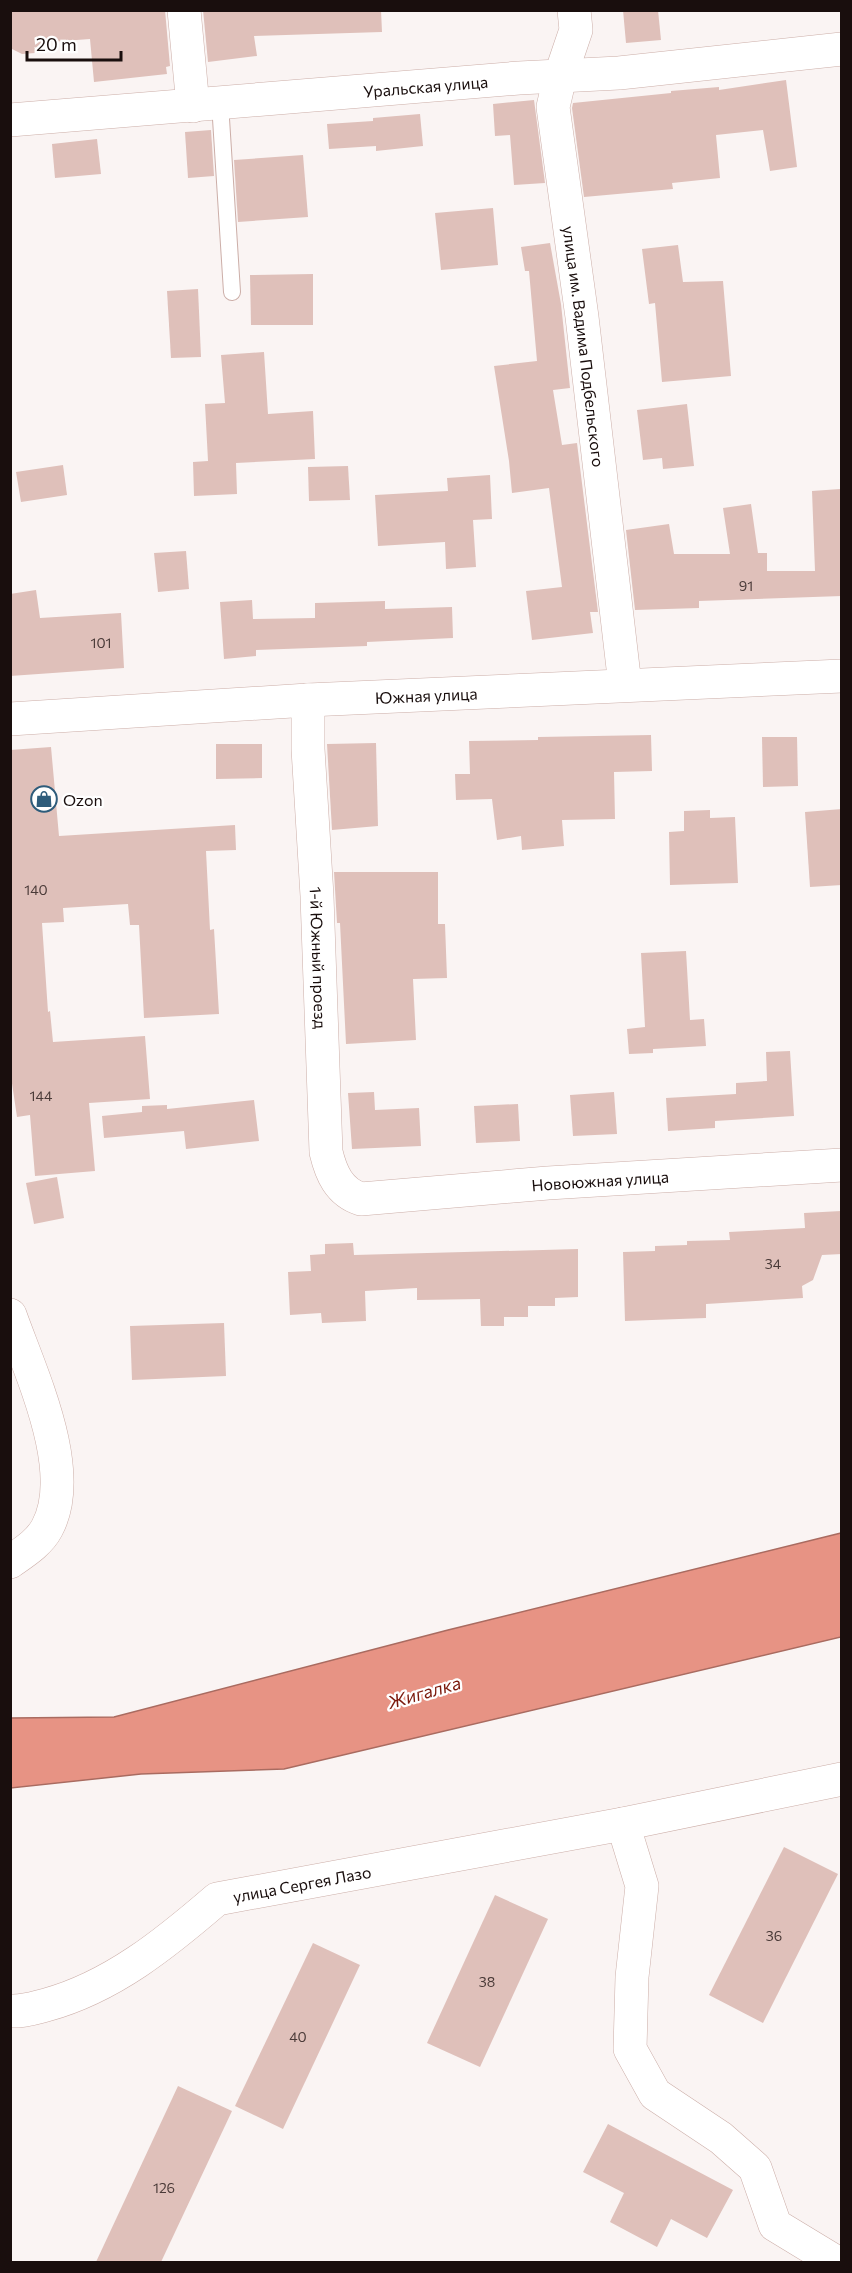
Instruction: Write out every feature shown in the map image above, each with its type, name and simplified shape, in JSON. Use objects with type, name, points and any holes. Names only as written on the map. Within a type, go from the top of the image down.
[{"type":"street","points":[[184,10],[207,104]]},
{"type":"street","name":"улица им. Вадима Подбельского","points":[[574,10],[576,30],[560,77],[553,107],[582,317],[625,686]]},
{"type":"street","name":"Уральская улица","points":[[10,120],[519,78],[619,73],[842,49]]},
{"type":"street","name":"Южная улица","points":[[10,719],[308,700],[842,676]]},
{"type":"street","name":"1-й Южный проезд","points":[[308,700],[308,749],[317,896],[326,1152],[330,1170],[344,1191],[361,1199]]},
{"type":"street","name":"Новоюжная улица","points":[[361,1199],[548,1183],[842,1165]]},
{"type":"street","points":[[10,1315],[50,1429],[57,1467],[57,1502],[47,1528],[34,1545],[10,1563]]},
{"type":"street","name":"улица Сергея Лазо","points":[[10,2011],[21,2012],[69,1998],[130,1967],[175,1936],[217,1899],[622,1824],[842,1779]]},
{"type":"street","points":[[622,1824],[642,1886],[632,1977],[630,2049],[655,2094],[721,2138],[755,2168],[775,2225],[836,2262]]},
{"type":"lane","points":[[207,104],[232,292]]},
{"type":"water","name":"Жигалка","points":[[841,1533],[841,1637],[284,1769],[141,1774],[11,1788],[11,1718],[114,1717],[448,1630]]},
{"type":"building","points":[[10,10],[165,10],[170,66],[166,67],[167,74],[94,82],[90,39],[50,42],[35,53],[22,54],[10,48]]},
{"type":"building","points":[[203,10],[381,10],[382,32],[254,36],[257,56],[208,62]]},
{"type":"building","points":[[623,10],[658,10],[661,40],[626,43]]},
{"type":"building","points":[[786,80],[797,167],[770,171],[763,130],[716,135],[720,178],[672,183],[673,189],[584,197],[573,103],[671,93],[671,91],[719,87],[719,90]]},
{"type":"building","points":[[534,100],[545,183],[514,185],[510,135],[495,136],[493,104]]},
{"type":"building","points":[[420,114],[423,146],[376,151],[376,146],[329,149],[327,124],[373,121],[373,118]]},
{"type":"building","points":[[211,130],[214,176],[188,178],[185,132]]},
{"type":"building","points":[[97,139],[101,174],[55,178],[52,144]]},
{"type":"building","points":[[303,155],[308,217],[238,222],[234,160]]},
{"type":"building","points":[[493,208],[498,265],[441,270],[435,213]]},
{"type":"building","points":[[550,243],[561,304],[570,388],[553,390],[562,445],[577,443],[598,612],[590,612],[593,633],[532,640],[526,591],[562,587],[549,488],[512,493],[494,366],[537,361],[529,271],[525,271],[521,247]]},
{"type":"building","points":[[678,245],[683,282],[723,281],[731,376],[662,382],[655,303],[649,304],[642,249]]},
{"type":"building","points":[[313,274],[313,325],[251,325],[250,275]]},
{"type":"building","points":[[198,289],[201,357],[171,358],[167,291]]},
{"type":"building","points":[[264,352],[268,414],[313,411],[315,459],[236,463],[237,494],[194,496],[193,462],[208,461],[205,404],[225,403],[221,355]]},
{"type":"building","points":[[687,404],[694,466],[663,469],[662,458],[643,460],[637,410]]},
{"type":"building","points":[[63,465],[67,495],[21,502],[16,472]]},
{"type":"building","points":[[348,466],[350,500],[309,501],[308,467]]},
{"type":"building","points":[[490,475],[492,519],[473,520],[476,567],[446,569],[445,542],[378,546],[375,495],[448,491],[447,478]]},
{"type":"building","points":[[840,489],[842,596],[699,601],[699,608],[635,610],[626,530],[669,524],[674,554],[730,554],[723,508],[751,504],[758,553],[767,553],[767,571],[815,571],[812,491]]},
{"type":"building","points":[[186,551],[189,589],[158,592],[154,553]]},
{"type":"building","points":[[36,590],[40,618],[121,613],[124,668],[10,676],[10,594]]},
{"type":"building","points":[[252,600],[253,619],[315,618],[315,603],[385,601],[385,609],[452,607],[453,638],[367,642],[367,646],[256,650],[256,656],[224,659],[220,602]]},
{"type":"building","points":[[651,735],[652,771],[614,772],[615,819],[562,820],[564,846],[522,850],[521,836],[497,840],[492,799],[456,800],[455,774],[470,774],[469,741]]},
{"type":"building","points":[[762,737],[797,737],[798,786],[763,787]]},
{"type":"building","points":[[376,743],[378,826],[332,830],[327,744]]},
{"type":"building","points":[[216,744],[262,744],[262,778],[216,779]]},
{"type":"building","points":[[51,747],[59,836],[235,825],[236,850],[206,851],[210,930],[214,929],[219,1014],[144,1018],[139,925],[130,925],[128,904],[63,908],[64,922],[42,923],[48,1012],[50,1011],[53,1042],[145,1036],[150,1099],[89,1103],[95,1171],[35,1176],[30,1115],[17,1117],[10,1070],[10,750]]},
{"type":"building","points":[[842,809],[842,885],[810,887],[805,812]]},
{"type":"building","points":[[710,810],[710,818],[735,817],[738,883],[670,885],[669,832],[684,831],[684,811]]},
{"type":"building","points":[[334,872],[438,872],[438,924],[445,924],[447,978],[413,979],[416,1040],[346,1044],[340,923],[337,923]]},
{"type":"building","points":[[686,951],[690,1020],[704,1019],[706,1046],[653,1049],[653,1053],[629,1054],[627,1029],[645,1027],[641,953]]},
{"type":"building","points":[[790,1051],[794,1116],[715,1121],[715,1128],[668,1131],[666,1098],[736,1094],[736,1083],[767,1081],[766,1052]]},
{"type":"building","points":[[374,1092],[375,1110],[419,1108],[421,1146],[352,1149],[348,1093]]},
{"type":"building","points":[[614,1092],[617,1134],[573,1136],[570,1095]]},
{"type":"building","points":[[254,1100],[259,1141],[186,1149],[184,1131],[104,1138],[102,1116],[142,1112],[142,1106],[167,1105],[167,1109]]},
{"type":"building","points":[[518,1104],[520,1141],[476,1143],[474,1106]]},
{"type":"building","points":[[57,1177],[64,1218],[34,1224],[26,1183]]},
{"type":"building","points":[[841,1211],[842,1254],[822,1255],[813,1280],[802,1286],[803,1298],[706,1304],[706,1318],[625,1321],[623,1252],[655,1251],[655,1246],[687,1245],[687,1241],[730,1240],[729,1232],[805,1228],[804,1213]]},
{"type":"building","points":[[353,1243],[354,1255],[578,1249],[578,1297],[555,1298],[555,1306],[528,1306],[528,1317],[504,1317],[504,1326],[481,1326],[480,1299],[417,1300],[417,1288],[365,1291],[366,1321],[322,1323],[321,1313],[290,1315],[288,1272],[311,1271],[310,1255],[325,1254],[325,1244]]},
{"type":"building","points":[[224,1323],[226,1376],[132,1380],[130,1326]]},
{"type":"building","points":[[784,1847],[838,1874],[763,2023],[709,1995]]},
{"type":"building","points":[[495,1895],[548,1919],[480,2067],[427,2043]]},
{"type":"building","points":[[313,1943],[360,1965],[283,2129],[235,2106]]},
{"type":"building","points":[[178,2086],[232,2111],[161,2262],[96,2262]]},
{"type":"building","points":[[608,2124],[733,2190],[707,2238],[671,2219],[657,2247],[610,2222],[624,2193],[583,2172]]},
{"type":"place","name":"Ozon","points":[[44,799]]}]
